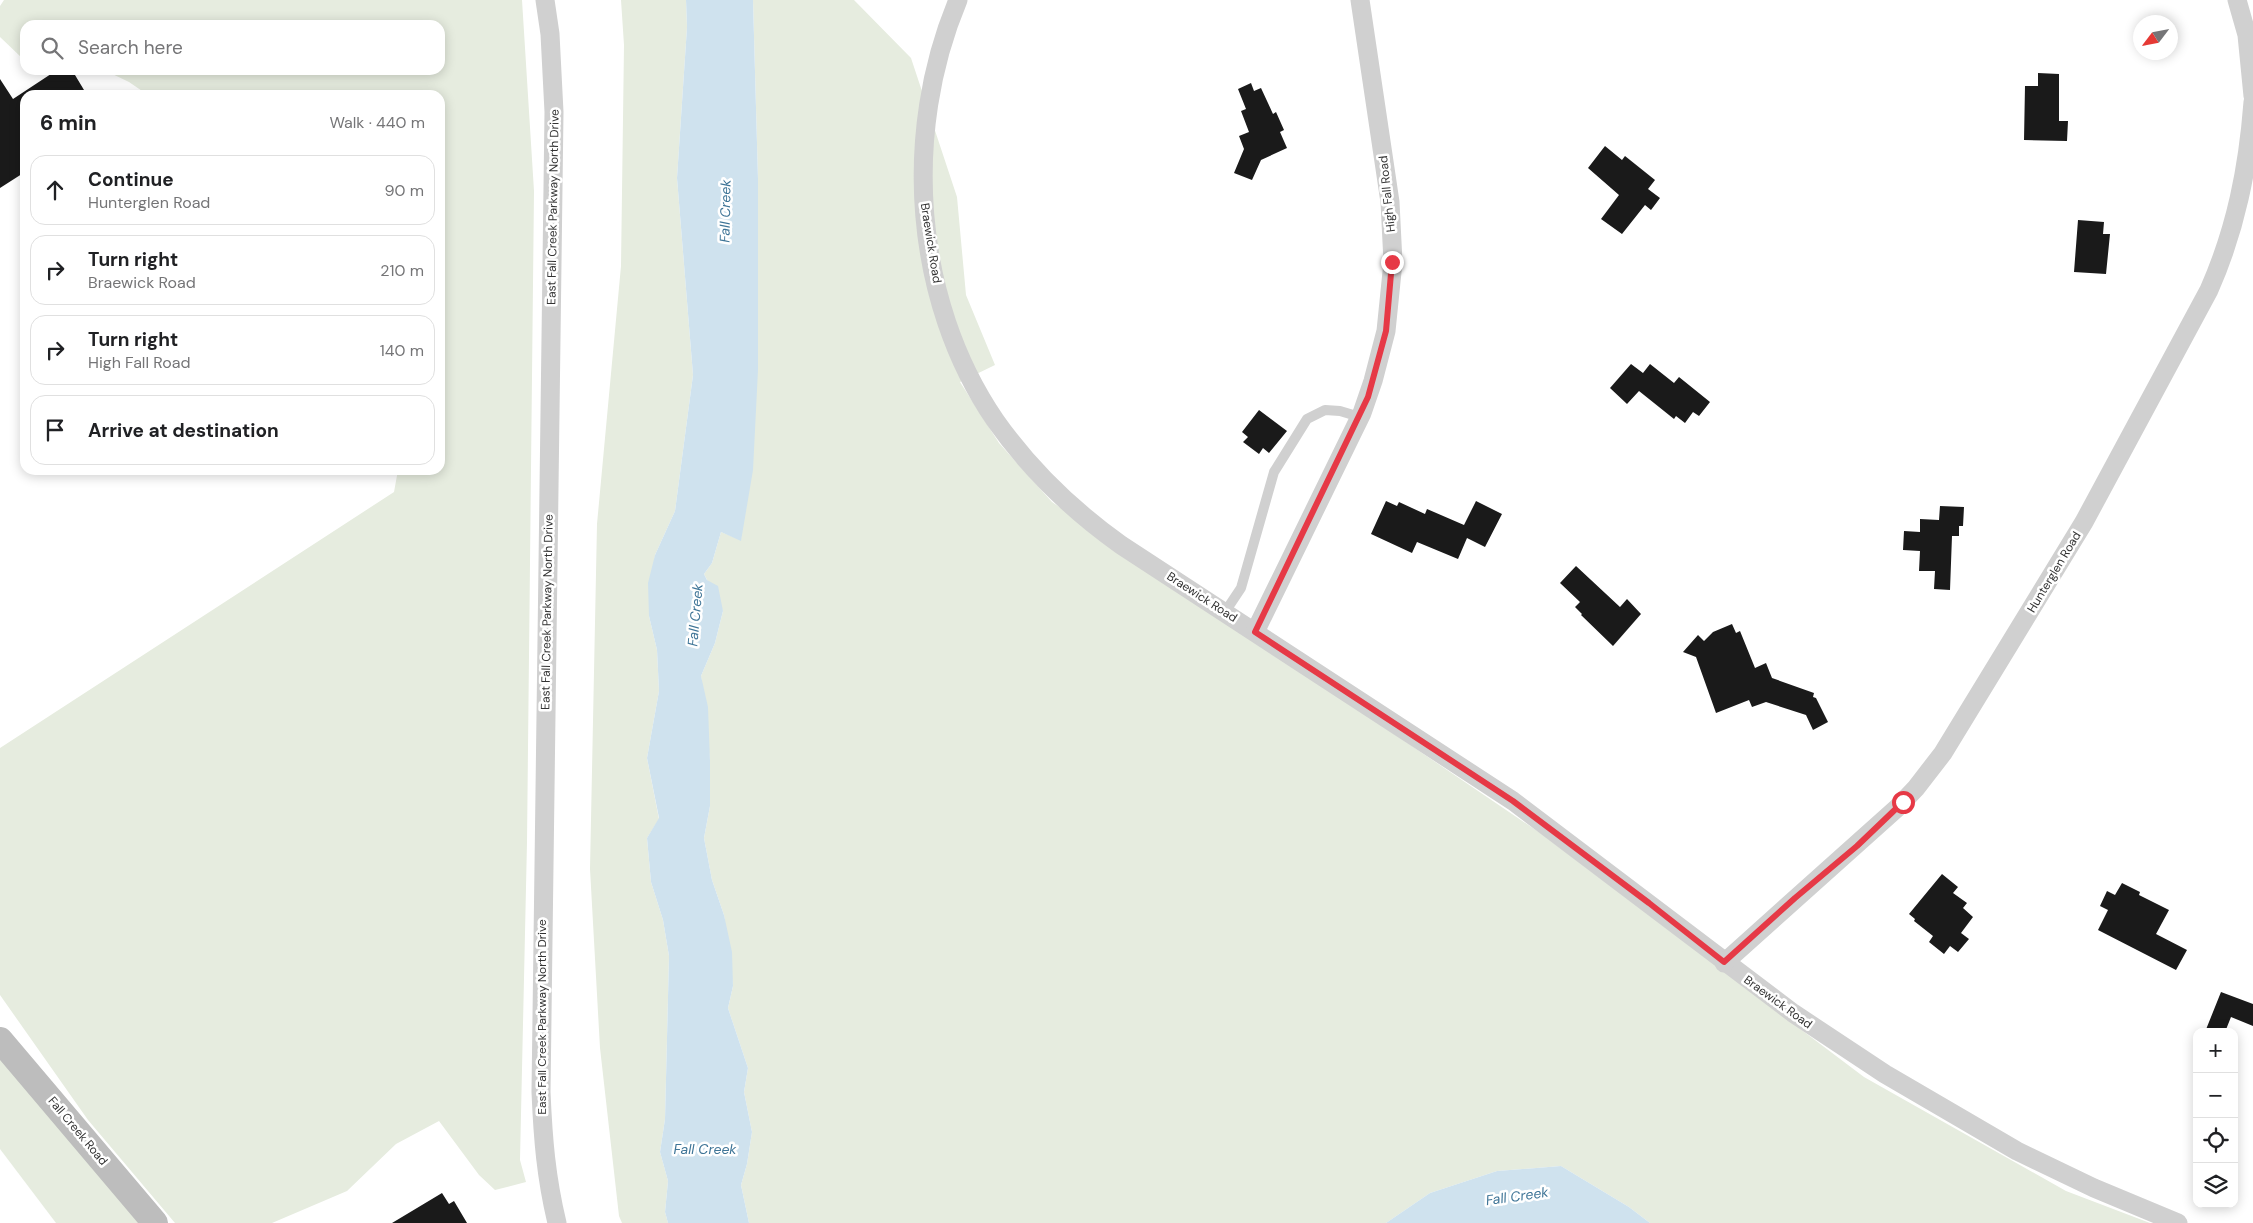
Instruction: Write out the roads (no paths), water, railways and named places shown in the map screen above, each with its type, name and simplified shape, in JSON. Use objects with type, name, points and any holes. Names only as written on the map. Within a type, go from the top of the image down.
[{"type":"main road","name":"Fall Creek Road","points":[[0,1040],[155,1223]]},
{"type":"street","name":"East Fall Creek Parkway North Drive","points":[[545,0],[551,42],[554,112],[541,1092],[543,1148],[557,1223]]},
{"type":"street","name":"Braewick Road","points":[[958,0],[944,39],[931,90],[925,143],[923,186],[931,262],[944,312],[955,344],[969,375],[995,419],[1042,479],[1093,525],[1513,801],[1820,1033],[1922,1097],[2017,1150],[2094,1188],[2178,1223]]},
{"type":"street","name":"High Fall Road","points":[[1255,632],[1360,418],[1368,397],[1386,331],[1392,262],[1390,202],[1360,0]]},
{"type":"street","points":[[2236,0],[2246,36],[2253,96]]},
{"type":"street","name":"Hunterglen Road","points":[[1724,962],[1897,808],[1932,768],[1966,718],[2084,522],[2209,290],[2225,252],[2243,189],[2253,102]]},
{"type":"lane","points":[[1225,612],[1241,588],[1249,567],[1274,472],[1307,419],[1325,410],[1340,411],[1360,418]]},
{"type":"water","name":"Fall Creek","points":[[686,0],[753,0],[758,179],[758,370],[753,470],[741,541],[721,532],[712,563],[704,574],[707,580],[718,586],[723,611],[715,643],[701,676],[708,707],[710,761],[710,806],[704,838],[712,880],[724,915],[732,952],[733,986],[728,1008],[748,1068],[744,1092],[752,1132],[747,1164],[741,1185],[749,1223],[668,1223],[665,1212],[668,1181],[660,1152],[665,1119],[669,956],[663,920],[651,882],[647,838],[659,818],[647,758],[659,691],[657,650],[649,616],[648,583],[655,555],[675,511],[693,375],[677,178],[687,27]]},
{"type":"water","name":"Fall Creek","points":[[1561,1166],[1629,1207],[1650,1223],[1386,1223],[1430,1193],[1497,1171]]}]
